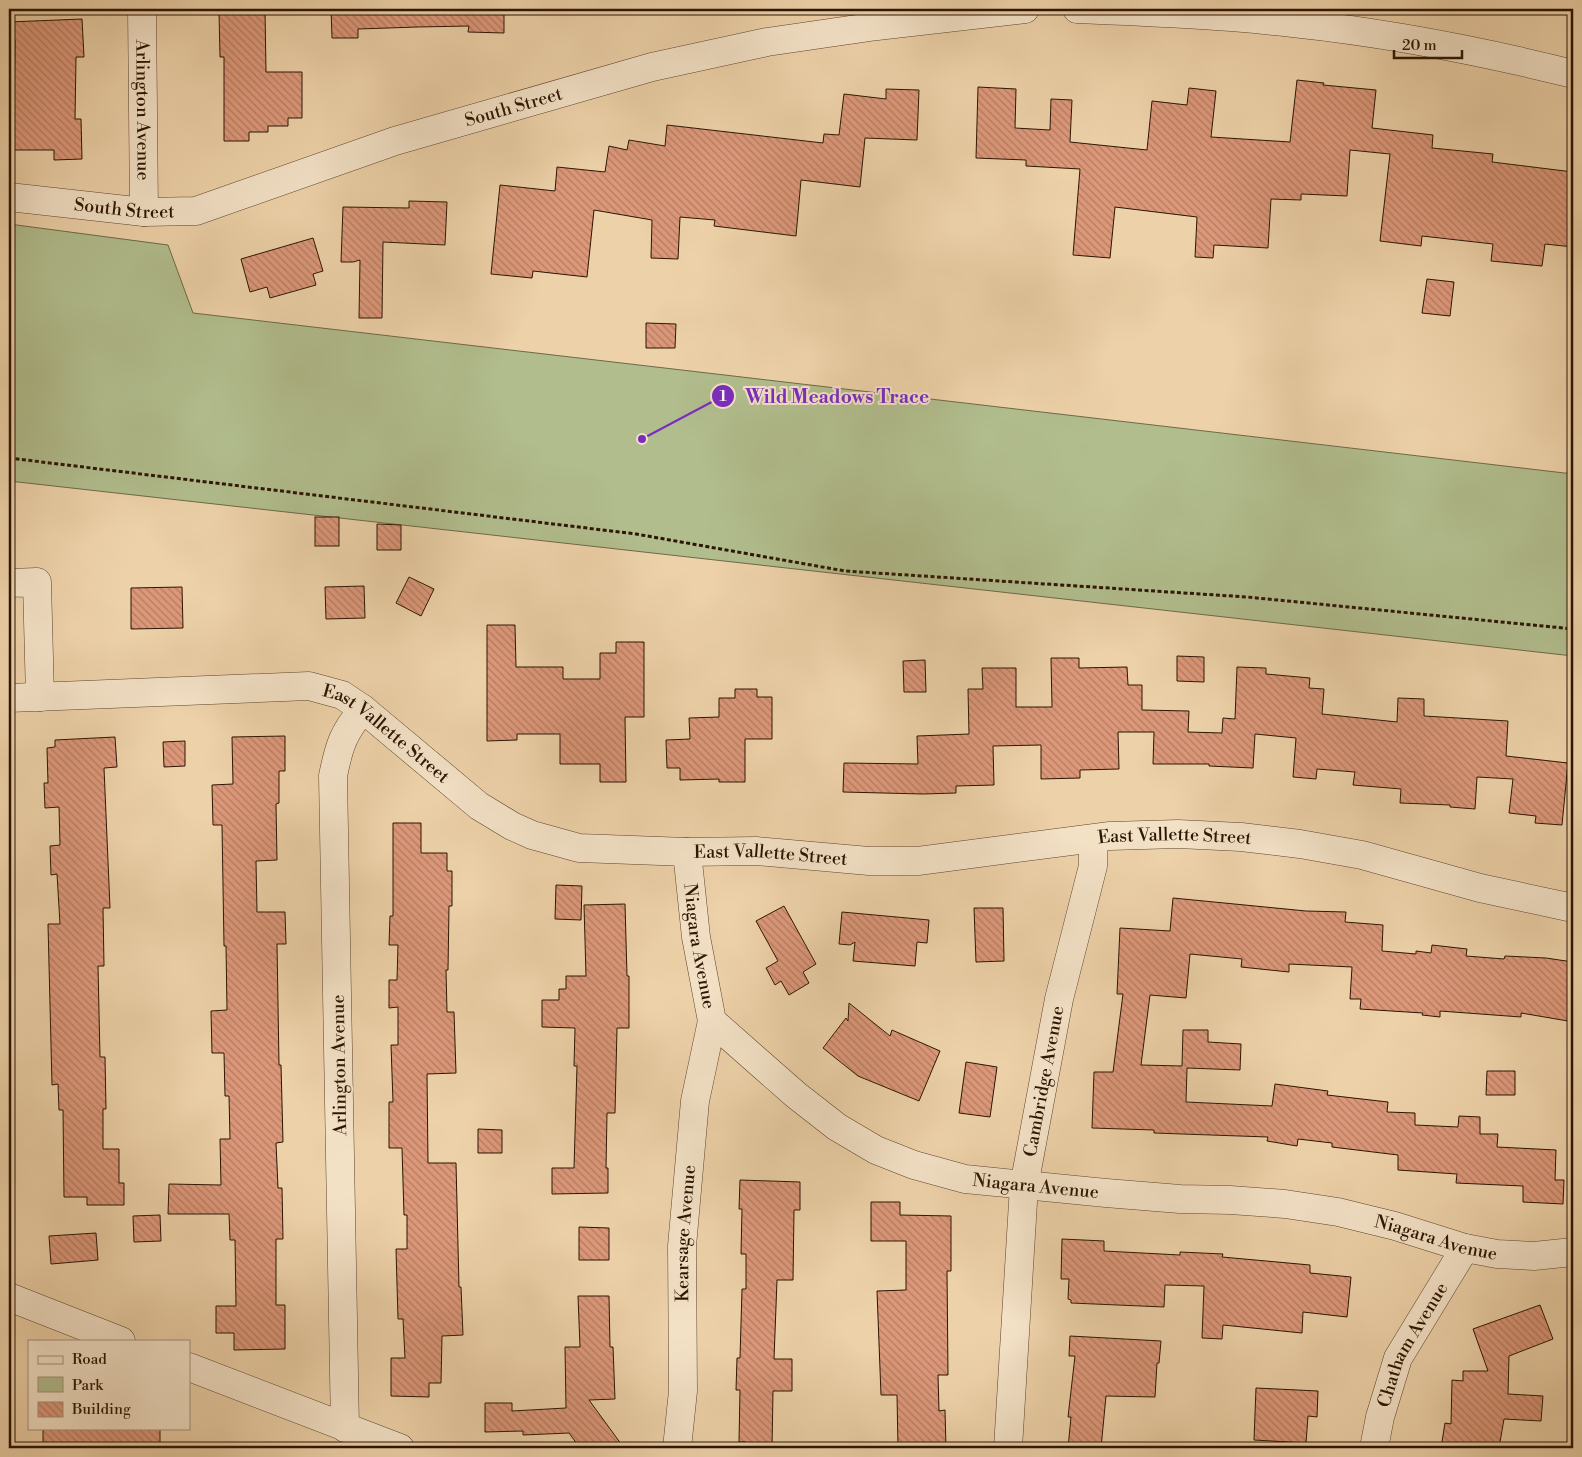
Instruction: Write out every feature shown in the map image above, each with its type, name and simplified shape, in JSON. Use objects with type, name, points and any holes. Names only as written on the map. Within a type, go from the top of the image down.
[{"type":"street","name":"Arlington Avenue","points":[[142,9],[144,212]]},
{"type":"street","name":"South Street","points":[[9,197],[144,212],[196,211],[395,141],[652,67],[767,42],[877,26],[1025,9]]},
{"type":"street","points":[[1077,9],[1191,14],[1294,23],[1396,37],[1515,60],[1573,74]]},
{"type":"street","points":[[9,583],[37,582],[40,696]]},
{"type":"street","name":"East Vallette Street","points":[[9,698],[310,686],[342,695],[363,709],[479,806],[512,826],[532,835],[579,848],[687,852],[756,851],[868,861],[918,861],[1110,836],[1178,834],[1240,837],[1300,844],[1362,855],[1480,888],[1573,908]]},
{"type":"street","name":"Arlington Avenue","points":[[345,1428],[333,776],[338,749],[349,726],[363,709]]},
{"type":"street","name":"Cambridge Avenue","points":[[1008,1448],[1024,1186],[1059,999],[1093,866],[1093,839]]},
{"type":"street","name":"Niagara Avenue","points":[[687,852],[696,937],[712,1021],[796,1095],[837,1127],[876,1150],[914,1165],[965,1179],[1024,1186],[1180,1199],[1284,1204],[1338,1212],[1395,1226],[1465,1248],[1497,1254],[1534,1256],[1573,1252]]},
{"type":"street","name":"Kearsage Avenue","points":[[677,1448],[683,1391],[682,1246],[695,1101],[712,1021]]},
{"type":"street","name":"Chatham Avenue","points":[[1374,1448],[1380,1417],[1398,1358],[1465,1248]]},
{"type":"street","points":[[9,1297],[118,1340]]},
{"type":"street","points":[[190,1367],[400,1448]]},
{"type":"path","points":[[9,458],[636,534],[845,571],[1247,597],[1573,629]]},
{"type":"green space","points":[[9,224],[168,245],[193,313],[1573,474],[1573,656],[9,481]]},
{"type":"building","points":[[331,9],[504,9],[504,33],[468,32],[469,26],[417,27],[358,29],[358,38],[332,38]]},
{"type":"building","points":[[265,10],[266,72],[302,72],[302,118],[288,118],[288,126],[268,126],[268,132],[249,132],[249,141],[224,141],[224,57],[220,57],[219,12]]},
{"type":"building","points":[[82,19],[84,57],[76,57],[75,119],[81,119],[82,159],[54,160],[54,150],[9,150],[9,120],[14,120],[15,40],[9,40],[9,22]]},
{"type":"building","points":[[1297,80],[1324,83],[1323,85],[1376,90],[1372,128],[1433,135],[1432,148],[1493,154],[1492,162],[1573,172],[1573,247],[1545,244],[1542,266],[1491,261],[1493,244],[1422,236],[1421,246],[1380,241],[1390,154],[1350,150],[1347,196],[1301,194],[1301,200],[1271,199],[1268,248],[1214,245],[1213,258],[1195,257],[1197,217],[1115,207],[1110,258],[1073,255],[1080,169],[1026,166],[1026,160],[976,158],[978,87],[1016,89],[1015,128],[1050,130],[1051,99],[1072,100],[1070,142],[1147,150],[1152,101],[1187,105],[1189,88],[1216,91],[1211,137],[1290,142]]},
{"type":"building","points":[[886,89],[919,90],[917,140],[865,138],[860,187],[801,180],[796,236],[714,226],[715,220],[680,217],[678,259],[651,258],[652,220],[594,210],[587,277],[533,271],[532,278],[491,274],[500,185],[555,191],[557,167],[605,172],[609,146],[627,150],[629,140],[665,146],[667,125],[823,143],[824,134],[839,135],[844,94],[886,99]]},
{"type":"building","points":[[409,201],[447,202],[445,245],[383,242],[382,318],[359,318],[360,260],[341,262],[343,207],[409,208]]},
{"type":"building","points":[[313,238],[323,271],[313,274],[316,285],[270,298],[267,287],[250,292],[241,259]]},
{"type":"building","points":[[1427,279],[1454,282],[1450,316],[1422,313]]},
{"type":"building","points":[[646,323],[676,324],[675,348],[646,348]]},
{"type":"building","points":[[315,517],[339,517],[339,546],[315,546]]},
{"type":"building","points":[[377,524],[401,525],[401,550],[377,550]]},
{"type":"building","points":[[409,577],[434,589],[421,616],[396,603]]},
{"type":"building","points":[[364,586],[365,618],[326,619],[325,587]]},
{"type":"building","points":[[182,587],[183,628],[131,629],[131,588]]},
{"type":"building","points":[[487,625],[515,625],[516,667],[563,667],[563,679],[600,679],[600,653],[616,653],[616,642],[644,642],[644,717],[625,717],[626,782],[600,782],[600,764],[560,764],[560,734],[517,734],[517,740],[487,741]]},
{"type":"building","points":[[1177,656],[1204,657],[1204,682],[1177,681]]},
{"type":"building","points":[[1051,658],[1079,658],[1079,668],[1127,667],[1128,685],[1142,685],[1142,710],[1189,711],[1188,732],[1222,733],[1223,718],[1235,719],[1237,667],[1266,668],[1266,674],[1310,678],[1309,688],[1324,689],[1322,714],[1397,722],[1398,698],[1424,699],[1424,716],[1508,721],[1506,756],[1568,763],[1562,825],[1535,823],[1536,816],[1509,813],[1513,779],[1477,777],[1475,809],[1450,807],[1450,805],[1400,803],[1401,789],[1353,785],[1355,772],[1317,769],[1316,779],[1293,777],[1296,738],[1255,734],[1253,768],[1209,766],[1209,764],[1153,764],[1154,732],[1118,732],[1119,769],[1080,770],[1080,778],[1041,779],[1041,745],[993,746],[994,785],[956,786],[956,793],[843,792],[844,763],[918,764],[917,736],[969,734],[968,689],[983,689],[982,668],[1016,668],[1016,707],[1052,707]]},
{"type":"building","points":[[925,660],[926,692],[904,692],[903,661]]},
{"type":"building","points":[[735,689],[757,689],[757,697],[772,697],[772,739],[745,739],[745,782],[719,782],[719,779],[680,780],[680,768],[667,768],[666,740],[690,739],[689,718],[719,717],[719,698],[735,698]]},
{"type":"building","points":[[285,736],[285,771],[279,771],[279,803],[276,804],[277,860],[256,861],[257,912],[285,912],[286,944],[277,944],[279,1065],[281,1065],[283,1142],[276,1143],[278,1188],[282,1188],[283,1239],[276,1239],[276,1305],[285,1305],[285,1349],[234,1350],[234,1333],[216,1333],[216,1306],[236,1306],[235,1240],[230,1240],[229,1214],[168,1214],[169,1184],[221,1185],[220,1139],[230,1139],[229,1096],[225,1096],[224,1053],[212,1053],[211,1011],[227,1010],[222,825],[213,825],[212,785],[233,784],[232,737]]},
{"type":"building","points":[[115,737],[117,767],[104,768],[110,908],[103,908],[104,966],[98,966],[100,1057],[105,1057],[106,1109],[103,1109],[103,1149],[119,1149],[119,1183],[124,1183],[124,1205],[87,1205],[87,1197],[64,1197],[63,1110],[59,1110],[58,1084],[52,1085],[48,924],[60,924],[57,874],[51,875],[50,846],[60,845],[59,807],[45,808],[44,783],[48,783],[47,748],[55,747],[55,740]]},
{"type":"building","points":[[185,741],[185,766],[164,767],[163,742]]},
{"type":"building","points":[[393,823],[421,823],[421,853],[447,853],[447,871],[452,871],[452,906],[449,906],[448,970],[446,970],[447,1012],[454,1012],[456,1073],[427,1074],[428,1163],[456,1163],[459,1287],[461,1287],[463,1335],[442,1336],[441,1383],[429,1383],[429,1397],[391,1396],[391,1358],[405,1358],[403,1319],[398,1319],[396,1249],[407,1249],[407,1215],[404,1215],[402,1148],[389,1148],[389,1102],[393,1102],[391,1045],[398,1045],[398,1007],[389,1008],[389,980],[397,980],[398,945],[389,945],[390,916],[393,916]]},
{"type":"building","points":[[556,885],[582,886],[581,920],[555,919]]},
{"type":"building","points":[[1173,898],[1306,911],[1346,912],[1345,922],[1383,925],[1382,951],[1416,954],[1416,951],[1431,953],[1432,945],[1467,949],[1466,956],[1504,959],[1505,956],[1546,958],[1573,962],[1573,986],[1568,1021],[1521,1013],[1521,1017],[1440,1011],[1440,1017],[1422,1015],[1423,1013],[1360,1009],[1361,999],[1350,999],[1352,967],[1289,964],[1289,972],[1241,967],[1242,959],[1190,954],[1186,998],[1150,995],[1141,1065],[1182,1066],[1183,1030],[1208,1030],[1208,1042],[1241,1044],[1240,1070],[1187,1068],[1186,1102],[1272,1106],[1275,1084],[1328,1091],[1327,1095],[1388,1102],[1387,1112],[1415,1113],[1415,1125],[1458,1127],[1459,1116],[1480,1117],[1480,1134],[1498,1134],[1497,1147],[1556,1150],[1555,1180],[1564,1180],[1563,1204],[1523,1202],[1523,1186],[1456,1183],[1457,1174],[1398,1170],[1398,1155],[1332,1147],[1332,1143],[1298,1139],[1297,1146],[1267,1141],[1268,1137],[1154,1133],[1154,1130],[1092,1128],[1094,1072],[1113,1072],[1123,994],[1117,994],[1120,928],[1170,931]]},
{"type":"building","points":[[625,904],[627,976],[629,976],[629,1028],[617,1028],[615,1113],[607,1113],[606,1168],[608,1168],[608,1193],[552,1194],[552,1168],[574,1168],[577,1066],[574,1066],[575,1028],[542,1027],[542,1000],[559,1000],[559,989],[566,989],[566,976],[586,976],[584,905]]},
{"type":"building","points":[[784,906],[816,964],[803,972],[809,983],[789,995],[781,981],[775,985],[766,968],[778,961],[756,921]]},
{"type":"building","points":[[974,908],[1003,908],[1004,961],[976,962]]},
{"type":"building","points":[[842,912],[929,920],[927,943],[917,942],[915,966],[853,961],[855,942],[850,945],[839,944]]},
{"type":"building","points":[[849,1003],[890,1036],[892,1030],[940,1051],[919,1101],[858,1076],[823,1048],[846,1018],[848,1021]]},
{"type":"building","points":[[966,1062],[997,1067],[990,1117],[959,1113]]},
{"type":"building","points":[[1487,1071],[1515,1071],[1515,1095],[1486,1095]]},
{"type":"building","points":[[478,1129],[502,1130],[502,1153],[478,1153]]},
{"type":"building","points":[[740,1180],[800,1182],[800,1210],[794,1210],[793,1280],[777,1280],[774,1359],[792,1359],[792,1391],[773,1391],[772,1448],[746,1448],[746,1442],[739,1442],[740,1390],[736,1390],[737,1358],[740,1358],[742,1289],[746,1289],[746,1254],[741,1254],[742,1209],[739,1209]]},
{"type":"building","points":[[871,1202],[900,1202],[900,1215],[951,1216],[951,1271],[947,1271],[948,1375],[938,1375],[939,1411],[945,1410],[946,1448],[898,1448],[897,1395],[881,1395],[877,1291],[906,1290],[906,1241],[871,1241]]},
{"type":"building","points":[[160,1215],[161,1241],[134,1242],[133,1216]]},
{"type":"building","points":[[579,1227],[609,1228],[609,1260],[579,1260]]},
{"type":"building","points":[[96,1233],[98,1260],[51,1264],[49,1236]]},
{"type":"building","points":[[1062,1239],[1104,1241],[1104,1251],[1180,1255],[1180,1252],[1223,1254],[1222,1257],[1310,1265],[1310,1273],[1351,1277],[1347,1317],[1303,1312],[1302,1333],[1223,1325],[1222,1339],[1202,1338],[1204,1286],[1165,1285],[1164,1307],[1071,1303],[1071,1300],[1068,1299],[1069,1279],[1061,1279]]},
{"type":"building","points":[[578,1296],[609,1296],[610,1347],[613,1347],[615,1399],[589,1400],[624,1448],[580,1448],[569,1433],[523,1435],[523,1431],[485,1432],[485,1403],[512,1403],[512,1411],[566,1408],[565,1347],[580,1347]]},
{"type":"building","points":[[1540,1305],[1553,1339],[1509,1356],[1508,1394],[1543,1396],[1541,1421],[1504,1419],[1499,1448],[1441,1448],[1445,1423],[1451,1424],[1452,1380],[1463,1381],[1463,1371],[1488,1371],[1473,1329]]},
{"type":"building","points":[[1070,1336],[1161,1341],[1159,1363],[1157,1363],[1155,1397],[1106,1396],[1101,1448],[1068,1448],[1071,1417],[1068,1417],[1075,1356],[1069,1356]]},
{"type":"building","points":[[1256,1388],[1318,1391],[1317,1417],[1308,1416],[1306,1443],[1254,1440]]},
{"type":"building","points":[[43,1430],[160,1430],[160,1448],[43,1448]]},
{"type":"place","name":"Wild Meadows Trace","points":[[642,439]]}]
